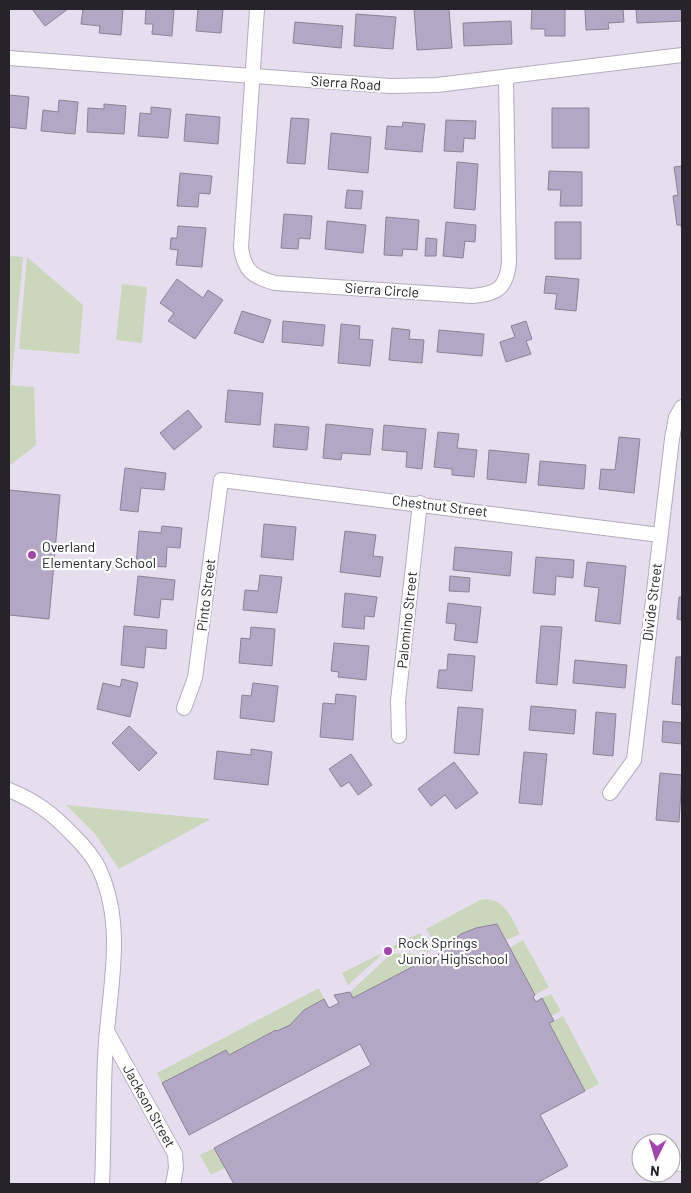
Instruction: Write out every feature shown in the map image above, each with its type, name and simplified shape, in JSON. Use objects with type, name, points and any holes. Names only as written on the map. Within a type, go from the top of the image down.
[{"type":"street","name":"Sierra Circle","points":[[257,9],[241,247],[242,260],[249,271],[260,279],[275,283],[472,296],[487,294],[500,289],[508,277],[509,263],[506,77]]},
{"type":"street","name":"Sierra Road","points":[[9,58],[390,86],[438,85],[682,55]]},
{"type":"street","name":"Divide Street","points":[[610,793],[634,760],[660,534],[677,440],[676,417],[682,407]]},
{"type":"street","name":"Chestnut Street","points":[[221,480],[660,534]]},
{"type":"street","name":"Pinto Street","points":[[184,708],[195,678],[221,480]]},
{"type":"street","name":"Palomino Street","points":[[399,736],[398,701],[420,504]]},
{"type":"street","name":"Jackson Street","points":[[9,790],[29,798],[57,817],[100,870],[110,899],[115,946],[105,1058],[102,1184]]},
{"type":"street","name":"Jackson Street","points":[[107,1031],[175,1154],[176,1168],[173,1184]]},
{"type":"green space","points":[[9,256],[23,257],[11,385],[34,387],[36,445],[9,466]]},
{"type":"green space","points":[[27,257],[83,305],[79,354],[19,349]]},
{"type":"green space","points":[[122,284],[147,287],[142,343],[116,340]]},
{"type":"green space","points":[[66,805],[211,819],[119,869],[95,834]]},
{"type":"green space","points":[[486,899],[499,903],[508,911],[520,934],[506,940],[497,924],[480,927],[452,941],[440,953],[426,929],[480,900]]},
{"type":"green space","points":[[420,933],[430,952],[401,948],[390,950],[389,948]]},
{"type":"green space","points":[[523,940],[549,987],[535,995],[509,948]]},
{"type":"green space","points":[[407,953],[431,957],[353,998],[350,992],[391,954]]},
{"type":"green space","points":[[380,954],[380,956],[348,985],[342,973]]},
{"type":"green space","points":[[319,988],[324,999],[304,1010],[290,1025],[276,1030],[229,1055],[226,1050],[162,1083],[157,1073]]},
{"type":"green space","points":[[551,994],[561,1011],[551,1016],[542,998]]},
{"type":"green space","points":[[563,1016],[599,1084],[585,1091],[549,1023]]},
{"type":"green space","points":[[214,1148],[225,1168],[211,1175],[200,1155]]},
{"type":"building","points":[[32,9],[68,9],[45,26]]},
{"type":"building","points":[[83,9],[123,9],[121,35],[99,33],[100,26],[81,24]]},
{"type":"building","points":[[146,9],[174,9],[172,36],[152,34],[153,24],[145,24]]},
{"type":"building","points":[[198,9],[223,9],[221,33],[196,31]]},
{"type":"building","points":[[414,9],[449,9],[452,48],[417,50]]},
{"type":"building","points":[[532,9],[565,9],[565,36],[545,36],[545,29],[531,29]]},
{"type":"building","points":[[585,9],[623,9],[624,22],[608,23],[609,29],[586,30]]},
{"type":"building","points":[[636,9],[682,9],[682,21],[637,23]]},
{"type":"building","points":[[356,14],[396,17],[393,49],[354,46]]},
{"type":"building","points":[[511,21],[512,44],[464,46],[463,23]]},
{"type":"building","points":[[295,22],[343,26],[341,48],[293,43]]},
{"type":"building","points":[[9,95],[29,97],[26,129],[9,127]]},
{"type":"building","points":[[59,100],[78,102],[75,134],[41,131],[43,110],[58,112]]},
{"type":"building","points":[[104,104],[126,106],[124,134],[87,132],[88,108],[104,109]]},
{"type":"building","points":[[151,107],[171,109],[168,138],[138,136],[140,113],[151,114]]},
{"type":"building","points":[[552,108],[589,108],[589,148],[552,148]]},
{"type":"building","points":[[186,114],[220,117],[218,144],[184,141]]},
{"type":"building","points":[[291,118],[309,119],[305,164],[287,163]]},
{"type":"building","points":[[446,120],[476,121],[475,139],[464,138],[463,152],[444,151]]},
{"type":"building","points":[[403,122],[425,124],[422,152],[385,149],[387,126],[402,127]]},
{"type":"building","points":[[331,133],[371,137],[368,173],[328,169]]},
{"type":"building","points":[[457,162],[478,164],[475,210],[454,208]]},
{"type":"building","points":[[682,166],[682,232],[681,225],[677,225],[673,196],[678,195],[674,167]]},
{"type":"building","points":[[549,171],[582,172],[582,206],[560,206],[561,190],[548,190]]},
{"type":"building","points":[[180,173],[212,176],[210,194],[199,193],[198,207],[177,206]]},
{"type":"building","points":[[347,190],[363,191],[361,209],[345,208]]},
{"type":"building","points":[[284,214],[312,216],[310,239],[299,238],[298,249],[281,248]]},
{"type":"building","points":[[386,217],[419,220],[417,250],[403,249],[402,256],[384,255]]},
{"type":"building","points":[[327,221],[366,225],[363,253],[325,249]]},
{"type":"building","points":[[446,222],[476,225],[475,242],[465,241],[463,258],[443,256]]},
{"type":"building","points":[[555,222],[581,222],[581,259],[555,259]]},
{"type":"building","points":[[178,226],[206,228],[202,267],[176,265],[178,250],[170,249],[171,238],[177,238]]},
{"type":"building","points":[[426,238],[437,239],[436,256],[425,256]]},
{"type":"building","points":[[546,276],[579,279],[576,311],[555,309],[557,294],[544,293]]},
{"type":"building","points":[[177,279],[203,298],[208,290],[223,300],[195,339],[168,321],[174,313],[160,303]]},
{"type":"building","points":[[242,311],[271,320],[263,343],[234,333]]},
{"type":"building","points":[[283,321],[325,325],[323,346],[282,342]]},
{"type":"building","points":[[526,321],[532,339],[526,341],[531,354],[506,362],[500,342],[515,337],[511,326]]},
{"type":"building","points":[[341,324],[360,326],[359,339],[373,340],[370,366],[338,363]]},
{"type":"building","points":[[392,328],[410,330],[409,339],[424,340],[422,363],[389,360]]},
{"type":"building","points":[[439,330],[484,334],[482,356],[437,352]]},
{"type":"building","points":[[228,390],[263,393],[260,425],[225,422]]},
{"type":"building","points":[[188,410],[202,427],[174,450],[160,433]]},
{"type":"building","points":[[275,424],[309,427],[307,450],[273,447]]},
{"type":"building","points":[[326,424],[373,429],[370,455],[342,453],[341,460],[323,458]]},
{"type":"building","points":[[384,425],[426,429],[422,469],[406,467],[407,452],[382,450]]},
{"type":"building","points":[[438,432],[459,434],[457,448],[477,450],[474,477],[452,475],[452,469],[434,467]]},
{"type":"building","points":[[619,437],[640,439],[634,493],[599,489],[601,469],[615,470]]},
{"type":"building","points":[[489,450],[529,454],[526,483],[487,479]]},
{"type":"building","points":[[540,461],[586,465],[584,489],[538,485]]},
{"type":"building","points":[[125,468],[166,473],[164,490],[141,488],[138,512],[120,510]]},
{"type":"building","name":"Overland Elementary School","points":[[9,490],[60,495],[49,619],[9,615]]},
{"type":"building","points":[[264,524],[296,527],[293,560],[261,557]]},
{"type":"building","points":[[162,526],[182,528],[180,548],[167,547],[166,567],[136,565],[139,531],[161,533]]},
{"type":"building","points":[[345,531],[376,535],[373,556],[383,557],[380,577],[340,572]]},
{"type":"building","points":[[455,547],[512,552],[510,576],[453,570]]},
{"type":"building","points":[[536,557],[574,560],[573,578],[556,576],[555,595],[533,593]]},
{"type":"building","points":[[587,562],[626,566],[620,624],[595,621],[599,588],[584,586]]},
{"type":"building","points":[[260,575],[282,577],[277,613],[243,610],[245,590],[258,591]]},
{"type":"building","points":[[138,576],[175,580],[173,600],[161,599],[159,618],[134,615]]},
{"type":"building","points":[[450,576],[470,578],[469,592],[449,591]]},
{"type":"building","points":[[345,593],[377,597],[374,617],[365,616],[364,629],[342,627]]},
{"type":"building","points":[[679,597],[682,597],[682,620],[677,619]]},
{"type":"building","points":[[448,603],[481,607],[477,643],[454,640],[456,624],[446,623]]},
{"type":"building","points":[[124,626],[167,630],[166,649],[146,647],[144,668],[121,665]]},
{"type":"building","points":[[541,626],[562,627],[557,685],[536,683]]},
{"type":"building","points":[[251,627],[275,629],[272,666],[239,663],[241,638],[250,639]]},
{"type":"building","points":[[334,643],[369,646],[366,680],[338,677],[339,672],[331,671]]},
{"type":"building","points":[[448,654],[475,656],[472,691],[437,688],[439,670],[447,670]]},
{"type":"building","points":[[676,657],[682,657],[682,705],[672,704]]},
{"type":"building","points":[[575,660],[627,665],[625,688],[573,683]]},
{"type":"building","points":[[122,679],[138,683],[130,717],[97,709],[103,683],[120,687]]},
{"type":"building","points":[[253,683],[278,686],[274,722],[240,718],[242,695],[251,696]]},
{"type":"building","points":[[336,694],[356,696],[353,740],[320,737],[323,703],[335,704]]},
{"type":"building","points":[[531,706],[576,710],[574,734],[529,730]]},
{"type":"building","points":[[458,707],[483,709],[479,755],[454,753]]},
{"type":"building","points":[[596,712],[616,714],[613,756],[593,754]]},
{"type":"building","points":[[663,721],[682,723],[682,744],[662,742]]},
{"type":"building","points":[[129,726],[157,753],[139,771],[112,743]]},
{"type":"building","points":[[251,749],[272,752],[268,785],[214,779],[217,751],[251,755]]},
{"type":"building","points":[[524,752],[547,754],[542,805],[519,803]]},
{"type":"building","points":[[351,754],[372,785],[358,795],[349,782],[341,787],[329,769]]},
{"type":"building","points":[[454,762],[478,793],[456,809],[445,795],[431,806],[418,789]]},
{"type":"building","points":[[660,773],[682,775],[679,822],[656,820]]},
{"type":"building","points":[[497,924],[535,995],[533,997],[536,1002],[542,998],[554,1021],[549,1023],[585,1091],[540,1115],[568,1166],[535,1184],[234,1184],[214,1148],[371,1065],[360,1044],[189,1135],[162,1083],[226,1050],[229,1055],[276,1030],[290,1025],[304,1010],[324,999],[329,1008],[339,1003],[334,995],[350,992],[353,998],[431,957],[432,961],[438,958],[437,956],[444,948],[461,934],[476,928]]},
{"type":"place","name":"Overland Elementary School","points":[[32,555]]},
{"type":"place","name":"Rock Springs Junior Highschool","points":[[388,951]]}]
